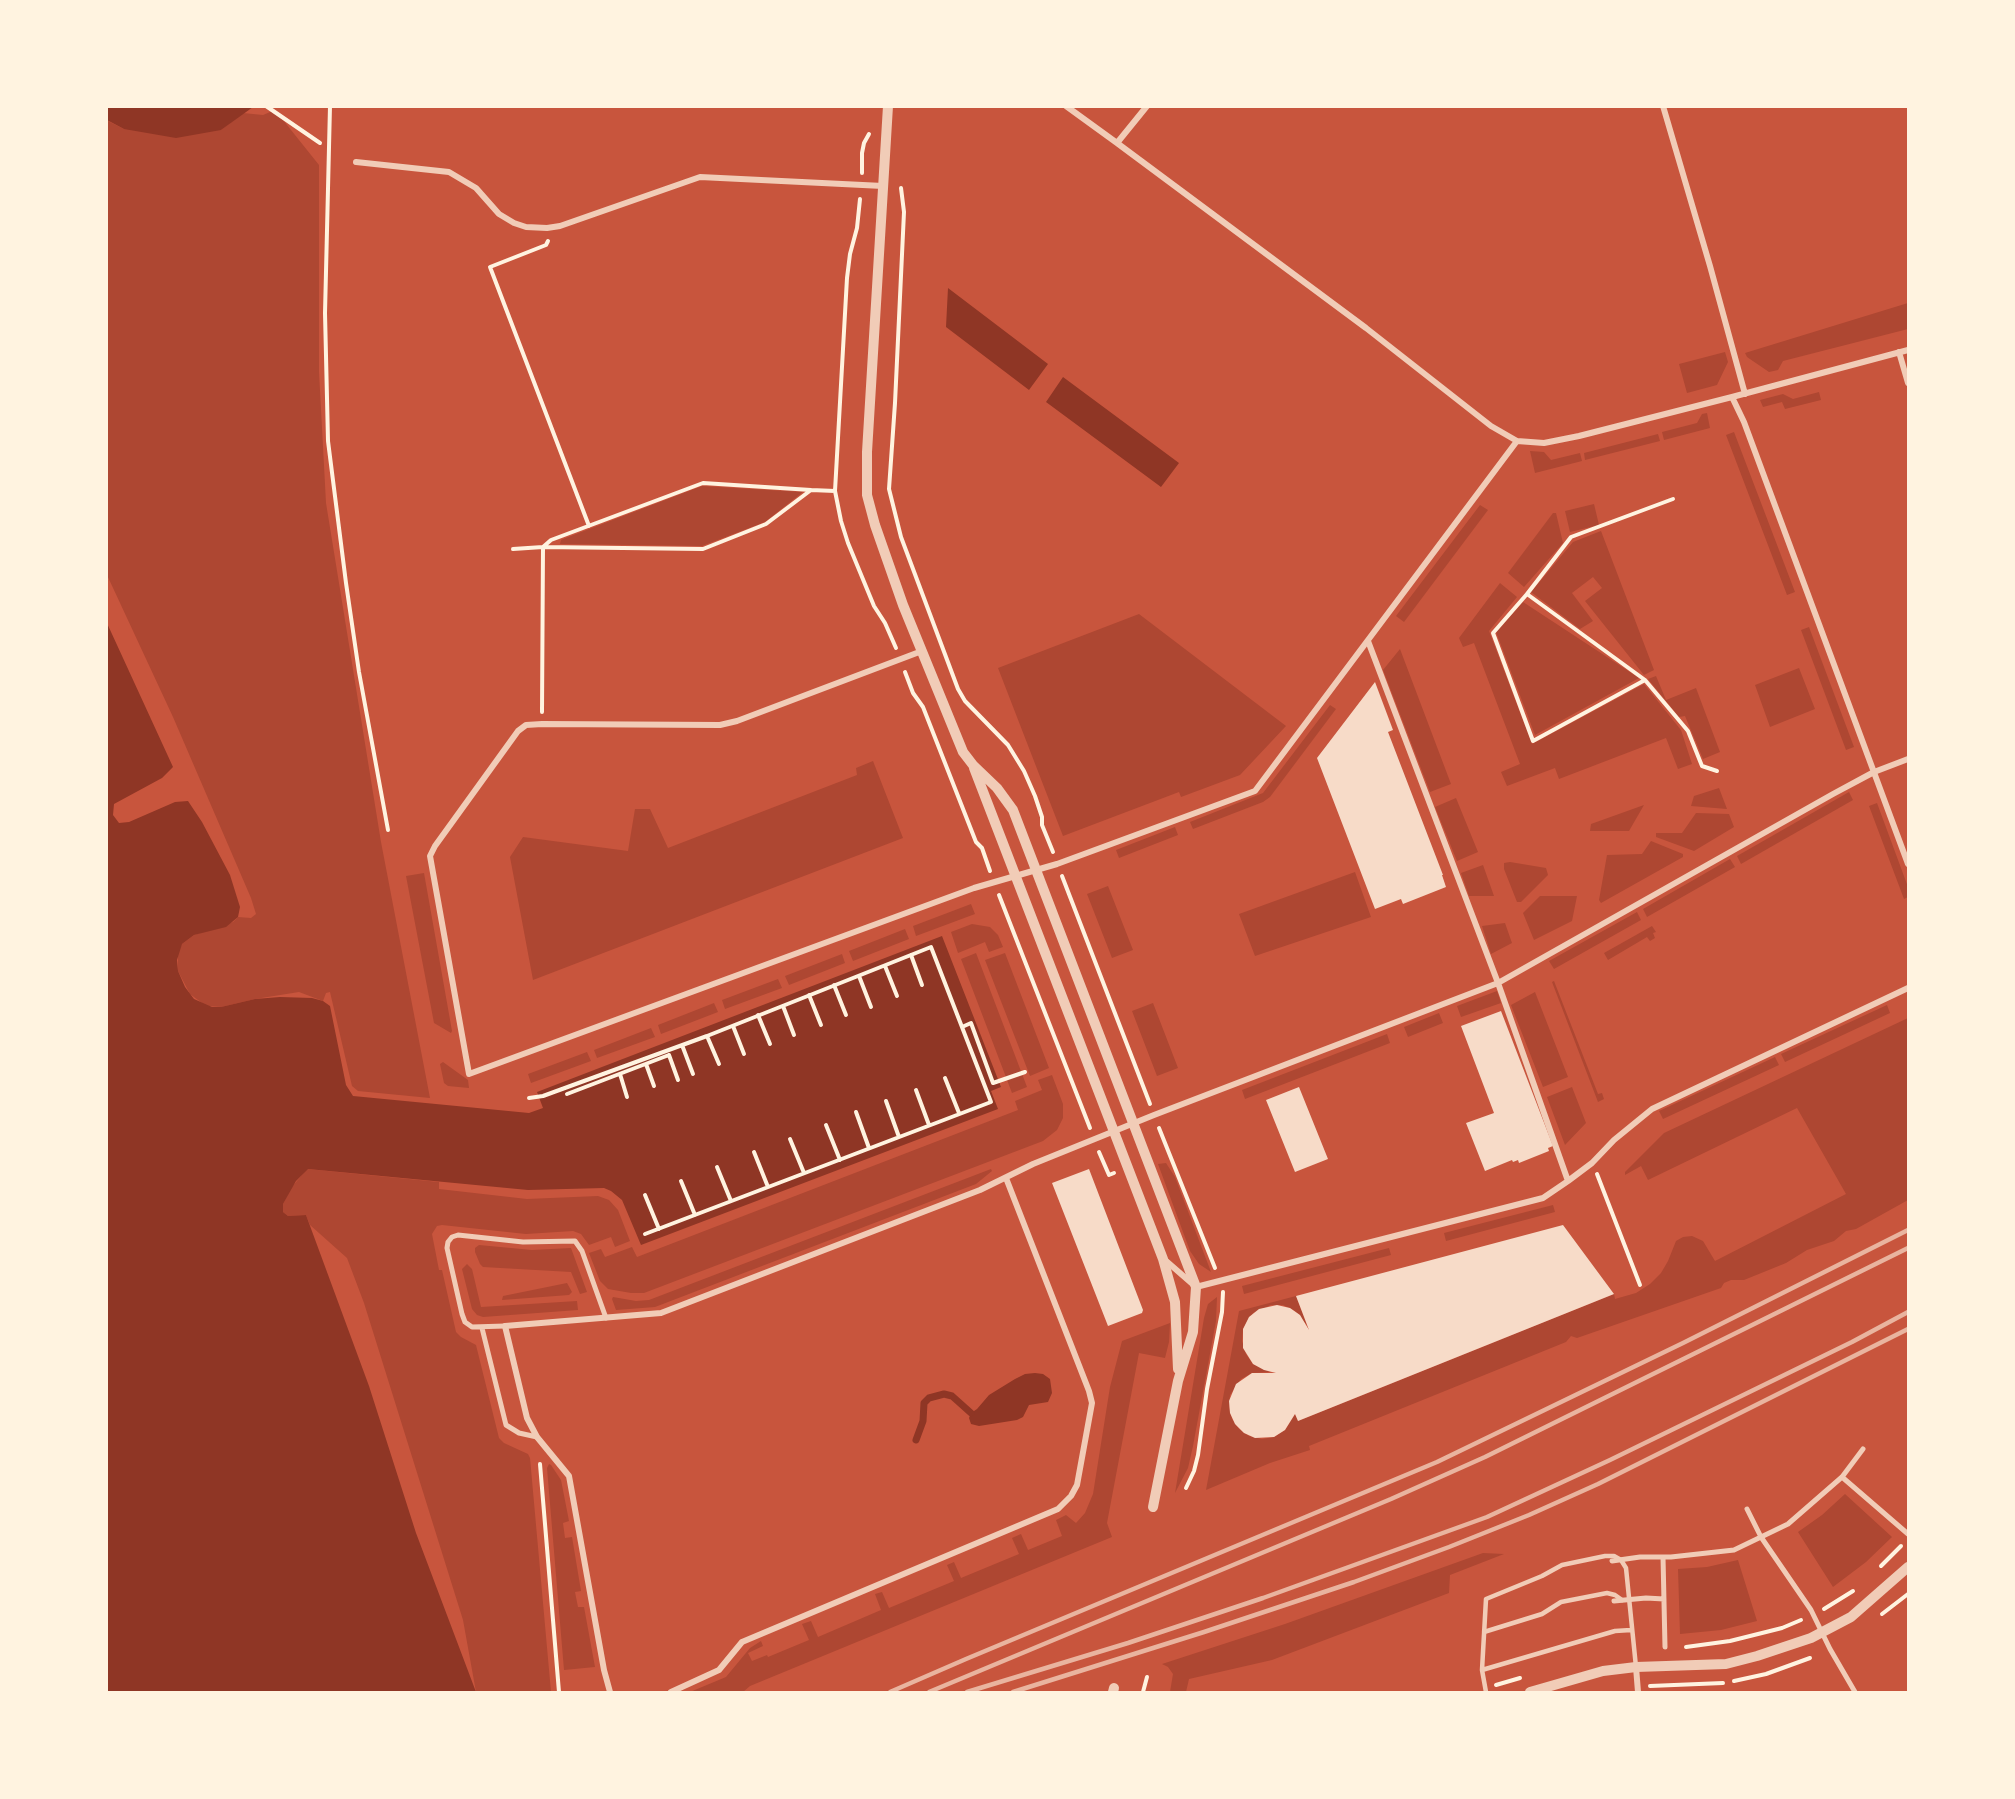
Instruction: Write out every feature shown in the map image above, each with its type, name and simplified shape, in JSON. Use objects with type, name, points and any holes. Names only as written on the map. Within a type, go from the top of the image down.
[{"type":"street","points":[[888,106],[867,452],[867,495],[882,545],[963,752],[997,788],[1013,810],[1196,1287],[1193,1332],[1178,1381],[1153,1507]]},
{"type":"street","points":[[1066,106],[1366,328],[1491,426],[1517,441],[1544,443],[1745,394],[1908,350]]},
{"type":"street","points":[[1117,143],[1147,106]]},
{"type":"street","points":[[1663,106],[1745,394]]},
{"type":"street","points":[[356,162],[449,172],[476,188],[499,214],[514,223],[526,227],[547,228],[560,226],[700,177],[883,186]]},
{"type":"street","points":[[1899,352],[1908,383]]},
{"type":"street","points":[[1732,397],[1744,422],[1908,864]]},
{"type":"street","points":[[922,651],[753,716],[720,725],[542,724],[526,725],[512,738],[430,856],[469,1074],[954,895],[1057,864],[1255,790],[1517,441]]},
{"type":"street","points":[[1368,641],[1498,983],[1568,1182]]},
{"type":"street","points":[[606,1318],[581,1248],[575,1241],[523,1242],[459,1235],[452,1237],[448,1242],[447,1248],[462,1314],[465,1322],[472,1327],[482,1328],[606,1318],[661,1313],[980,1190],[1033,1164],[1095,1141],[1154,1114],[1498,983],[1874,772],[1908,759]]},
{"type":"street","points":[[973,765],[1163,1259],[1175,1302],[1178,1381]]},
{"type":"street","points":[[1196,1287],[1543,1198],[1568,1182],[1652,1109],[1908,988]]},
{"type":"street","points":[[670,1692],[719,1671],[742,1642],[1058,1509],[1071,1496],[1077,1485],[1092,1402],[1006,1178]]},
{"type":"street","points":[[1163,1259],[1196,1287]]},
{"type":"street","points":[[505,1326],[527,1418],[537,1437],[569,1476],[604,1671],[610,1692]]},
{"type":"street","points":[[482,1328],[506,1425],[519,1433],[537,1437]]},
{"type":"street","points":[[1612,1561],[1734,1550],[1788,1524],[1842,1477],[1863,1449]]},
{"type":"street","points":[[1842,1477],[1908,1534]]},
{"type":"street","points":[[1747,1509],[1761,1537],[1813,1615],[1856,1692]]},
{"type":"street","points":[[1664,1557],[1665,1647]]},
{"type":"street","points":[[1530,1692],[1603,1671],[1636,1667],[1726,1664],[1757,1656],[1822,1633],[1851,1617],[1908,1567]]},
{"type":"street","points":[[1614,1601],[1664,1599]]},
{"type":"street","points":[[1636,1667],[1638,1692]]},
{"type":"lane","points":[[1486,1692],[1482,1670],[1486,1599],[1542,1576],[1562,1565],[1610,1556],[1621,1560],[1626,1568],[1625,1600],[1629,1609],[1636,1667]]},
{"type":"lane","points":[[1484,1632],[1542,1614],[1562,1602],[1607,1593],[1625,1600]]},
{"type":"lane","points":[[1482,1670],[1616,1631],[1631,1630]]},
{"type":"path","points":[[266,106],[320,143]]},
{"type":"path","points":[[330,106],[325,313],[328,441],[359,672],[388,830]]},
{"type":"path","points":[[901,188],[904,212],[889,489],[901,537],[958,689],[965,701],[1008,746],[1016,758],[1024,771],[1042,817]]},
{"type":"path","points":[[560,226],[546,245],[490,267],[589,526]]},
{"type":"path","points":[[542,724],[543,547],[551,540],[702,483],[836,491]]},
{"type":"path","points":[[513,549],[543,547],[703,549],[766,524],[811,490]]},
{"type":"path","points":[[1645,680],[1533,741],[1493,633],[1571,537],[1673,499]]},
{"type":"path","points":[[1527,594],[1645,680],[1688,731],[1702,766],[1717,771]]},
{"type":"path","points":[[1070,897],[1221,1282],[1224,1296],[1198,1455],[1186,1488]]},
{"type":"path","points":[[1009,921],[1095,1141]]},
{"type":"path","points":[[529,1098],[543,1096],[707,1036],[931,947],[991,1102],[645,1234]]},
{"type":"path","points":[[911,955],[922,986]]},
{"type":"path","points":[[885,966],[897,996]]},
{"type":"path","points":[[859,976],[871,1007]]},
{"type":"path","points":[[834,986],[846,1015]]},
{"type":"path","points":[[809,995],[820,1025]]},
{"type":"path","points":[[783,1006],[795,1035]]},
{"type":"path","points":[[758,1015],[770,1044]]},
{"type":"path","points":[[962,1027],[971,1023],[993,1083],[1025,1072]]},
{"type":"path","points":[[733,1026],[744,1054]]},
{"type":"path","points":[[707,1036],[718,1064]]},
{"type":"path","points":[[682,1045],[693,1074]]},
{"type":"path","points":[[667,1050],[678,1080]]},
{"type":"path","points":[[567,1094],[669,1055]]},
{"type":"path","points":[[646,1064],[654,1086]]},
{"type":"path","points":[[620,1074],[627,1097]]},
{"type":"path","points":[[945,1078],[959,1113]]},
{"type":"path","points":[[916,1090],[929,1125]]},
{"type":"path","points":[[885,1101],[899,1137]]},
{"type":"path","points":[[856,1112],[869,1148]]},
{"type":"path","points":[[826,1125],[840,1160]]},
{"type":"path","points":[[790,1139],[804,1173]]},
{"type":"path","points":[[753,1152],[768,1187]]},
{"type":"path","points":[[1592,1162],[1640,1285]]},
{"type":"path","points":[[717,1167],[731,1201]]},
{"type":"path","points":[[681,1181],[695,1215]]},
{"type":"path","points":[[645,1195],[659,1229]]},
{"type":"path","points":[[537,1437],[559,1692]]},
{"type":"path","points":[[1879,1568],[1908,1540]]},
{"type":"path","points":[[1665,1647],[1730,1641],[1782,1628],[1813,1615],[1857,1589]]},
{"type":"path","points":[[1143,1692],[1148,1677]]},
{"type":"shaded area","points":[[106,107],[253,107],[221,130],[176,138],[124,129],[107,120]]},
{"type":"shaded area","points":[[275,110],[319,165],[319,372],[326,503],[381,842],[430,1098],[358,1091],[352,1086],[330,992],[326,993],[323,1001],[299,992],[221,1007],[206,1006],[190,994],[178,971],[178,952],[182,944],[194,935],[233,922],[238,917],[251,918],[256,914],[173,717],[107,575],[106,120],[124,129],[221,130],[243,113],[263,115]]},
{"type":"shaded area","points":[[948,288],[1048,364],[1029,390],[946,327]]},
{"type":"shaded area","points":[[1908,303],[1908,329],[1783,361],[1778,370],[1769,372],[1747,357],[1745,353]]},
{"type":"shaded area","points":[[1725,352],[1728,362],[1717,385],[1687,393],[1679,364]]},
{"type":"shaded area","points":[[1063,377],[1179,463],[1161,487],[1046,402]]},
{"type":"shaded area","points":[[1819,392],[1821,400],[1785,409],[1782,402],[1763,407],[1760,400],[1783,394],[1793,399]]},
{"type":"shaded area","points":[[1707,413],[1710,428],[1664,440],[1662,432],[1697,423],[1702,414]]},
{"type":"shaded area","points":[[1734,432],[1795,592],[1787,595],[1726,435]]},
{"type":"shaded area","points":[[1658,434],[1660,441],[1585,460],[1584,453]]},
{"type":"shaded area","points":[[1530,451],[1544,452],[1551,460],[1580,453],[1582,461],[1535,473]]},
{"type":"shaded area","points":[[702,486],[803,492],[765,522],[702,546],[560,544],[563,539]]},
{"type":"shaded area","points":[[1594,504],[1599,525],[1570,532],[1565,511]]},
{"type":"shaded area","points":[[1480,505],[1488,510],[1404,622],[1396,616]]},
{"type":"shaded area","points":[[1553,513],[1556,513],[1563,543],[1524,587],[1508,573]]},
{"type":"shaded area","points":[[1601,531],[1654,670],[1644,675],[1585,601],[1602,588],[1593,577],[1572,593],[1593,621],[1580,629],[1531,592],[1573,542]]},
{"type":"shaded area","points":[[1500,583],[1517,597],[1489,631],[1532,744],[1644,684],[1681,730],[1692,764],[1678,769],[1666,738],[1559,779],[1555,768],[1507,786],[1501,772],[1520,764],[1474,643],[1463,647],[1459,638]]},
{"type":"shaded area","points":[[1523,602],[1639,678],[1535,735],[1496,632]]},
{"type":"shaded area","points":[[1139,614],[1286,726],[1240,775],[1181,797],[1179,792],[1063,836],[998,668]]},
{"type":"shaded area","points":[[106,621],[173,767],[162,778],[114,804],[113,815],[119,823],[129,822],[175,802],[188,801],[202,822],[230,875],[240,907],[238,917],[226,927],[194,935],[182,944],[177,960],[178,971],[185,987],[194,999],[212,1007],[280,997],[312,998],[323,1001],[330,1006],[346,1085],[353,1096],[529,1113],[543,1108],[537,1092],[942,936],[1001,1087],[991,1091],[998,1109],[641,1245],[622,1200],[604,1188],[528,1190],[308,1169],[296,1181],[283,1204],[283,1212],[288,1216],[306,1215],[369,1386],[416,1533],[476,1692],[107,1692]]},
{"type":"shaded area","points":[[1809,627],[1854,747],[1846,750],[1801,630]]},
{"type":"shaded area","points":[[1400,649],[1451,784],[1430,792],[1383,670]]},
{"type":"shaded area","points":[[1799,668],[1815,709],[1770,727],[1755,685]]},
{"type":"shaded area","points":[[1656,676],[1666,700],[1696,688],[1720,752],[1703,759],[1685,716],[1679,717],[1648,679]]},
{"type":"shaded area","points":[[1330,705],[1336,709],[1270,797],[1263,802],[1193,829],[1190,822],[1263,793]]},
{"type":"shaded area","points":[[873,761],[903,838],[533,980],[510,857],[523,837],[628,851],[635,809],[650,809],[668,848],[857,775],[856,768]]},
{"type":"shaded area","points":[[1719,788],[1727,809],[1691,806],[1694,796]]},
{"type":"shaded area","points":[[1849,792],[1853,800],[1741,864],[1737,856]]},
{"type":"shaded area","points":[[1456,798],[1478,852],[1457,861],[1435,807]]},
{"type":"shaded area","points":[[1877,803],[1908,887],[1908,897],[1904,899],[1869,806]]},
{"type":"shaded area","points":[[1644,805],[1629,831],[1590,831],[1591,824]]},
{"type":"shaded area","points":[[1696,813],[1729,814],[1734,827],[1694,851],[1656,837],[1656,833],[1682,833]]},
{"type":"shaded area","points":[[1175,827],[1178,835],[1119,858],[1116,850]]},
{"type":"shaded area","points":[[1651,841],[1683,854],[1683,857],[1601,903],[1599,900],[1607,855],[1642,854]]},
{"type":"shaded area","points":[[1730,859],[1735,867],[1647,917],[1643,909]]},
{"type":"shaded area","points":[[1504,863],[1546,868],[1548,875],[1521,902],[1517,902],[1504,869]]},
{"type":"shaded area","points":[[1483,865],[1494,896],[1469,896],[1461,873]]},
{"type":"shaded area","points":[[1355,872],[1371,917],[1255,956],[1239,914]]},
{"type":"shaded area","points":[[424,873],[451,1033],[434,1023],[406,876]]},
{"type":"shaded area","points":[[1108,886],[1133,950],[1112,958],[1087,894]]},
{"type":"shaded area","points":[[1540,896],[1577,896],[1572,921],[1534,940],[1523,913]]},
{"type":"shaded area","points":[[971,904],[975,914],[916,936],[913,926]]},
{"type":"shaded area","points":[[1637,912],[1641,920],[1554,969],[1549,961]]},
{"type":"shaded area","points":[[1505,923],[1512,943],[1491,954],[1482,926]]},
{"type":"shaded area","points":[[972,924],[990,927],[998,935],[1003,947],[989,952],[985,942],[958,953],[951,932]]},
{"type":"shaded area","points":[[1652,926],[1656,932],[1653,933],[1655,938],[1650,941],[1647,937],[1608,960],[1604,953]]},
{"type":"shaded area","points":[[905,929],[909,939],[853,961],[849,951]]},
{"type":"shaded area","points":[[976,953],[1027,1087],[1012,1093],[961,959]]},
{"type":"shaded area","points":[[1005,953],[1049,1068],[1030,1076],[985,960]]},
{"type":"shaded area","points":[[842,954],[845,963],[789,985],[785,976]]},
{"type":"shaded area","points":[[778,979],[782,988],[725,1009],[722,1000]]},
{"type":"shaded area","points":[[1554,981],[1598,1094],[1602,1093],[1604,1099],[1598,1102],[1552,982]]},
{"type":"shaded area","points":[[1497,991],[1501,1003],[1461,1017],[1457,1006]]},
{"type":"shaded area","points":[[1535,992],[1568,1077],[1543,1087],[1511,1005]]},
{"type":"shaded area","points":[[714,1003],[718,1012],[661,1034],[658,1025]]},
{"type":"shaded area","points":[[1153,1003],[1178,1068],[1157,1076],[1132,1011]]},
{"type":"shaded area","points":[[1887,1005],[1890,1013],[1785,1062],[1781,1054]]},
{"type":"shaded area","points":[[1439,1013],[1443,1023],[1408,1037],[1404,1027]]},
{"type":"shaded area","points":[[1908,1018],[1908,1200],[1856,1229],[1846,1231],[1834,1241],[1807,1250],[1786,1263],[1744,1280],[1731,1280],[1724,1283],[1721,1288],[1577,1338],[1571,1336],[1566,1342],[1309,1446],[1310,1450],[1270,1463],[1206,1490],[1239,1311],[1296,1296],[1307,1325],[1295,1311],[1283,1305],[1271,1305],[1253,1313],[1243,1329],[1242,1341],[1246,1354],[1253,1364],[1270,1372],[1252,1373],[1241,1379],[1230,1395],[1229,1407],[1232,1419],[1239,1429],[1249,1436],[1262,1439],[1274,1437],[1285,1430],[1295,1414],[1298,1421],[1614,1294],[1615,1299],[1636,1293],[1661,1273],[1676,1241],[1683,1237],[1692,1236],[1703,1241],[1715,1261],[1846,1194],[1797,1108],[1648,1180],[1641,1166],[1625,1175],[1625,1172],[1664,1133]]},
{"type":"shaded area","points":[[651,1028],[655,1037],[597,1058],[594,1050]]},
{"type":"shaded area","points":[[1387,1034],[1390,1043],[1245,1099],[1242,1090]]},
{"type":"shaded area","points":[[587,1052],[591,1061],[531,1083],[528,1074]]},
{"type":"shaded area","points":[[1775,1057],[1779,1065],[1663,1119],[1659,1111]]},
{"type":"shaded area","points":[[443,1062],[468,1080],[469,1088],[448,1086],[444,1083],[440,1064]]},
{"type":"shaded area","points":[[1052,1075],[1063,1104],[1063,1118],[1057,1130],[1043,1141],[644,1293],[608,1289],[600,1281],[589,1253],[601,1249],[605,1257],[632,1247],[637,1257],[1018,1110],[1015,1101],[1042,1090],[1038,1080]]},
{"type":"shaded area","points":[[1572,1087],[1586,1123],[1565,1145],[1547,1097]]},
{"type":"shaded area","points":[[1166,1163],[1175,1177],[1211,1272],[1199,1264],[1190,1251],[1158,1164]]},
{"type":"shaded area","points":[[307,1169],[439,1182],[439,1189],[527,1199],[598,1196],[609,1200],[618,1210],[630,1241],[615,1247],[611,1237],[589,1245],[581,1234],[573,1231],[526,1234],[442,1225],[437,1226],[432,1234],[456,1332],[476,1345],[499,1438],[504,1443],[528,1454],[530,1458],[551,1692],[476,1692],[463,1620],[364,1303],[347,1258],[310,1225],[306,1215],[288,1216],[283,1212],[283,1204],[291,1188]]},
{"type":"shaded area","points":[[991,1169],[992,1171],[976,1184],[655,1307],[616,1310],[612,1299],[613,1297],[636,1301],[649,1300]]},
{"type":"shaded area","points":[[1553,1205],[1555,1212],[1446,1241],[1444,1233]]},
{"type":"shaded area","points":[[479,1245],[532,1250],[571,1248],[587,1292],[580,1294],[571,1272],[483,1267],[475,1252],[475,1248]]},
{"type":"shaded area","points":[[1389,1248],[1391,1255],[1244,1294],[1242,1286]]},
{"type":"shaded area","points":[[467,1264],[472,1269],[481,1307],[577,1301],[578,1310],[483,1317],[477,1315],[472,1309],[462,1269]]},
{"type":"shaded area","points":[[567,1283],[572,1292],[569,1295],[502,1300],[503,1296]]},
{"type":"shaded area","points":[[1217,1297],[1216,1321],[1193,1446],[1188,1468],[1175,1493],[1204,1318],[1208,1304]]},
{"type":"shaded area","points":[[1170,1323],[1165,1358],[1139,1353],[1107,1523],[1112,1537],[750,1686],[743,1692],[690,1692],[726,1677],[750,1648],[761,1641],[763,1646],[748,1653],[752,1661],[809,1640],[802,1624],[811,1621],[818,1637],[881,1610],[875,1594],[882,1592],[889,1608],[954,1581],[947,1565],[954,1562],[961,1578],[1019,1554],[1012,1538],[1021,1534],[1028,1550],[1062,1536],[1056,1520],[1066,1515],[1076,1523],[1085,1513],[1093,1494],[1110,1387],[1122,1341]]},
{"type":"shaded area","points":[[1025,1374],[1043,1374],[1050,1379],[1052,1393],[1048,1402],[1029,1405],[1023,1417],[1017,1420],[979,1426],[971,1424],[969,1418],[971,1413],[989,1395]]},
{"type":"shaded area","points":[[549,1464],[561,1480],[569,1521],[563,1523],[565,1538],[572,1537],[581,1591],[575,1592],[578,1607],[584,1607],[595,1667],[564,1670],[547,1468]]},
{"type":"shaded area","points":[[1845,1494],[1892,1537],[1866,1562],[1833,1587],[1798,1532],[1822,1515]]},
{"type":"shaded area","points":[[1483,1553],[1504,1554],[1450,1575],[1449,1593],[1272,1660],[1189,1679],[1186,1692],[1170,1692],[1173,1674],[1168,1667],[1162,1664],[1285,1624]]},
{"type":"shaded area","points":[[1738,1560],[1757,1621],[1721,1630],[1680,1634],[1678,1569],[1707,1567]]},
{"type":"building","points":[[1375,682],[1393,730],[1388,732],[1446,887],[1403,904],[1401,899],[1375,909],[1317,758]]},
{"type":"building","points":[[1501,1011],[1553,1146],[1548,1148],[1549,1151],[1519,1163],[1518,1160],[1513,1162],[1512,1160],[1485,1171],[1466,1123],[1494,1113],[1461,1026]]},
{"type":"building","points":[[1299,1087],[1328,1159],[1295,1172],[1266,1100]]},
{"type":"building","points":[[1089,1169],[1143,1310],[1142,1313],[1108,1326],[1052,1183]]},
{"type":"building","points":[[1563,1225],[1614,1294],[1298,1421],[1295,1414],[1285,1430],[1274,1437],[1255,1438],[1244,1433],[1235,1424],[1230,1413],[1229,1401],[1236,1384],[1252,1373],[1276,1373],[1253,1364],[1243,1348],[1243,1329],[1249,1317],[1259,1309],[1277,1305],[1290,1308],[1300,1315],[1309,1330],[1296,1296]]},
{"type":"waterway","points":[[916,1440],[923,1421],[924,1403],[929,1398],[944,1394],[952,1396],[971,1413]]},
{"type":"railway","points":[[890,1692],[1437,1462],[1683,1343],[1908,1230]]},
{"type":"railway","points":[[929,1692],[1391,1499],[1485,1457],[1908,1248]]},
{"type":"railway","points":[[967,1692],[1128,1643],[1263,1598],[1487,1517],[1610,1460],[1852,1342],[1908,1312]]},
{"type":"railway","points":[[1013,1692],[1354,1582],[1529,1515],[1598,1484],[1908,1329]]}]
